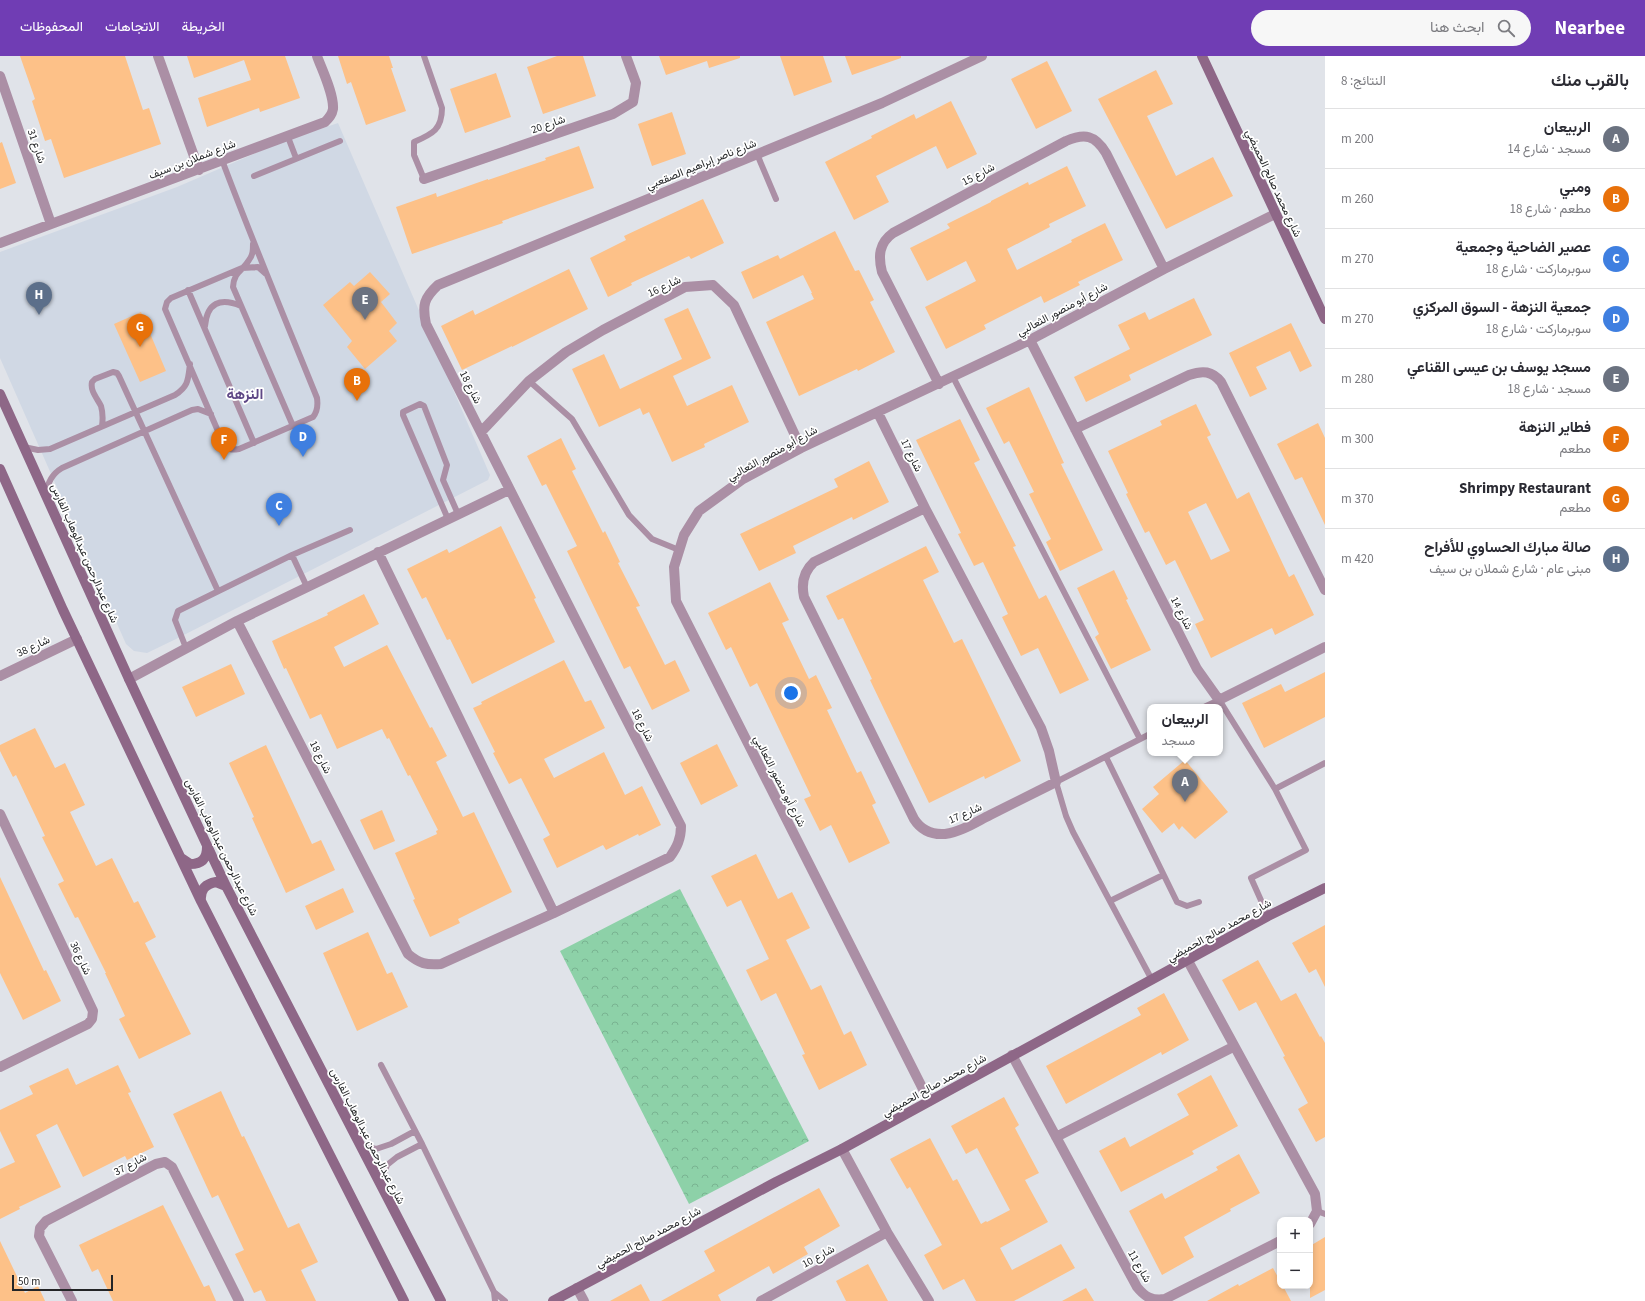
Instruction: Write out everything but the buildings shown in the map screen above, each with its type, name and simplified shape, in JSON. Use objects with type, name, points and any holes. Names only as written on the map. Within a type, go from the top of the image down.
[{"type":"street","points":[[158,56],[199,170]]},
{"type":"street","name":"شارع شملان بن سيف","points":[[0,243],[325,122],[333,109],[332,99],[317,56]]},
{"type":"street","name":"شارع 20","points":[[424,180],[613,114],[633,102],[636,83],[626,56]]},
{"type":"street","name":"شارع ناصر إبراهيم الصقعبي","points":[[430,293],[438,285],[910,91],[982,56]]},
{"type":"street","name":"شارع محمد صالح الحميضي","points":[[1202,56],[1325,319]]},
{"type":"street","name":"شارع 31","points":[[0,76],[51,224]]},
{"type":"street","name":"شارع 15","points":[[939,384],[882,272],[880,254],[883,242],[893,233],[1066,141],[1078,137],[1088,136],[1100,144],[1164,269]]},
{"type":"street","name":"شارع أبو منصور الثعالبي","points":[[929,1101],[676,601],[674,567],[684,534],[699,511],[743,479],[801,448],[1030,340],[1164,269],[1275,214]]},
{"type":"street","name":"شارع 16","points":[[482,432],[529,381],[566,352],[603,330],[685,287],[713,285],[734,305],[801,448]]},
{"type":"street","name":"شارع 18","points":[[237,621],[408,954],[418,962],[429,965],[441,964],[554,913],[670,857],[677,847],[681,836],[681,826],[426,324],[423,310],[426,298],[430,293]]},
{"type":"street","name":"شارع 14","points":[[1030,340],[1197,669],[1219,700]]},
{"type":"street","points":[[1075,428],[1189,375],[1203,372],[1213,374],[1221,382],[1325,590]]},
{"type":"street","name":"شارع عبدالرحمن عبدالوهاب الفارس","points":[[0,394],[207,847],[441,1301]]},
{"type":"street","name":"شارع 17","points":[[878,413],[925,508],[1041,728],[1050,752],[1056,782],[954,832],[946,834],[932,833],[918,826],[804,597],[803,590],[806,571],[814,562],[925,508]]},
{"type":"street","points":[[0,469],[77,639],[201,901],[404,1301]]},
{"type":"street","points":[[129,679],[237,621],[509,490]]},
{"type":"street","points":[[378,552],[554,913]]},
{"type":"street","name":"شارع 38","points":[[0,676],[77,639]]},
{"type":"street","points":[[1219,700],[1325,647]]},
{"type":"street","name":"شارع 36","points":[[0,814],[93,1011],[92,1019],[88,1024],[0,1067]]},
{"type":"street","points":[[181,858],[185,862],[196,864],[205,858],[207,847]]},
{"type":"street","points":[[201,901],[201,896],[206,886],[216,882],[226,886]]},
{"type":"street","name":"شارع محمد صالح الحميضي","points":[[553,1301],[776,1182],[842,1149],[1268,916],[1325,888]]},
{"type":"street","points":[[1188,961],[1233,1047],[1315,1194],[1317,1206],[1321,1213],[1313,1221]]},
{"type":"street","points":[[1056,1137],[1233,1047]]},
{"type":"street","name":"شارع 11","points":[[1012,1055],[1137,1287],[1148,1300],[1170,1298],[1277,1243]]},
{"type":"street","points":[[842,1149],[887,1232],[929,1301]]},
{"type":"street","name":"شارع 37","points":[[72,1301],[39,1236],[40,1228],[46,1221],[156,1164],[165,1162],[172,1167],[239,1301]]},
{"type":"street","name":"شارع 10","points":[[761,1301],[887,1232]]},
{"type":"street","points":[[577,1288],[584,1301]]},
{"type":"lane","points":[[424,56],[442,108],[442,117],[436,130],[414,142],[414,155],[424,180]]},
{"type":"lane","points":[[288,136],[296,158]]},
{"type":"lane","points":[[254,176],[340,141]]},
{"type":"lane","points":[[757,154],[776,199]]},
{"type":"lane","points":[[222,160],[253,243],[266,274],[317,398],[317,410],[313,417],[239,449],[228,449],[224,445],[165,309],[167,302],[171,298],[242,268],[258,267],[266,274]]},
{"type":"lane","points":[[253,243],[250,260],[236,273],[233,281],[233,287],[293,426]]},
{"type":"lane","points":[[188,290],[254,443]]},
{"type":"lane","points":[[205,328],[208,312],[214,304],[226,301],[241,306]]},
{"type":"lane","points":[[24,447],[38,450],[50,449],[183,390],[187,382],[190,364]]},
{"type":"lane","points":[[102,426],[103,415],[101,407],[91,385],[95,379],[109,372],[117,372],[218,591]]},
{"type":"lane","points":[[952,377],[1140,739]]},
{"type":"lane","points":[[529,381],[572,419],[629,515],[652,539],[679,550]]},
{"type":"lane","points":[[448,519],[403,415],[405,409],[420,404],[424,406],[447,465],[443,480],[458,514]]},
{"type":"lane","points":[[46,495],[48,483],[52,476],[62,468],[192,410],[198,409],[211,414]]},
{"type":"lane","points":[[433,484],[443,480]]},
{"type":"lane","points":[[186,648],[176,623],[176,613],[180,609],[292,555],[350,530]]},
{"type":"lane","points":[[292,555],[307,587]]},
{"type":"lane","points":[[1210,704],[1219,700],[1222,704]]},
{"type":"lane","points":[[1223,706],[1275,789],[1306,850],[1251,878],[1268,916]]},
{"type":"lane","points":[[1147,736],[1056,782],[1062,804],[1073,832],[1152,980]]},
{"type":"lane","points":[[1106,757],[1175,899],[1180,904],[1187,906],[1198,902]]},
{"type":"lane","points":[[1275,789],[1325,763]]},
{"type":"lane","points":[[1110,901],[1163,875]]},
{"type":"lane","points":[[381,1065],[422,1144],[494,1292],[495,1301]]},
{"type":"lane","points":[[360,1145],[376,1149],[391,1144],[415,1131]]},
{"type":"lane","points":[[380,1185],[387,1165],[397,1157],[422,1144]]},
{"type":"lane","points":[[494,1292],[505,1301]]},
{"type":"shaded area","points":[[338,123],[490,475],[488,480],[176,639],[147,653],[134,651],[126,644],[0,358],[0,252],[177,187],[279,143]]},
{"type":"green space","points":[[680,889],[809,1141],[689,1204],[560,951]]},
{"type":"place","name":"صالة مبارك الحساوي للأفراح","points":[[39,315]]},
{"type":"place","name":"مسجد يوسف بن عيسى القناعي","points":[[365,320]]},
{"type":"place","name":"Shrimpy Restaurant","points":[[140,347]]},
{"type":"place","name":"ومبي","points":[[357,401]]},
{"type":"place","name":"جمعية النزهة - السوق المركزي","points":[[303,457]]},
{"type":"place","name":"فطاير النزهة","points":[[224,460]]},
{"type":"place","name":"عصير الضاحية وجمعية","points":[[279,526]]},
{"type":"place","name":"الربيعان","points":[[1185,802]]},
{"type":"district","name":"النزهة","points":[[245,394]]}]
